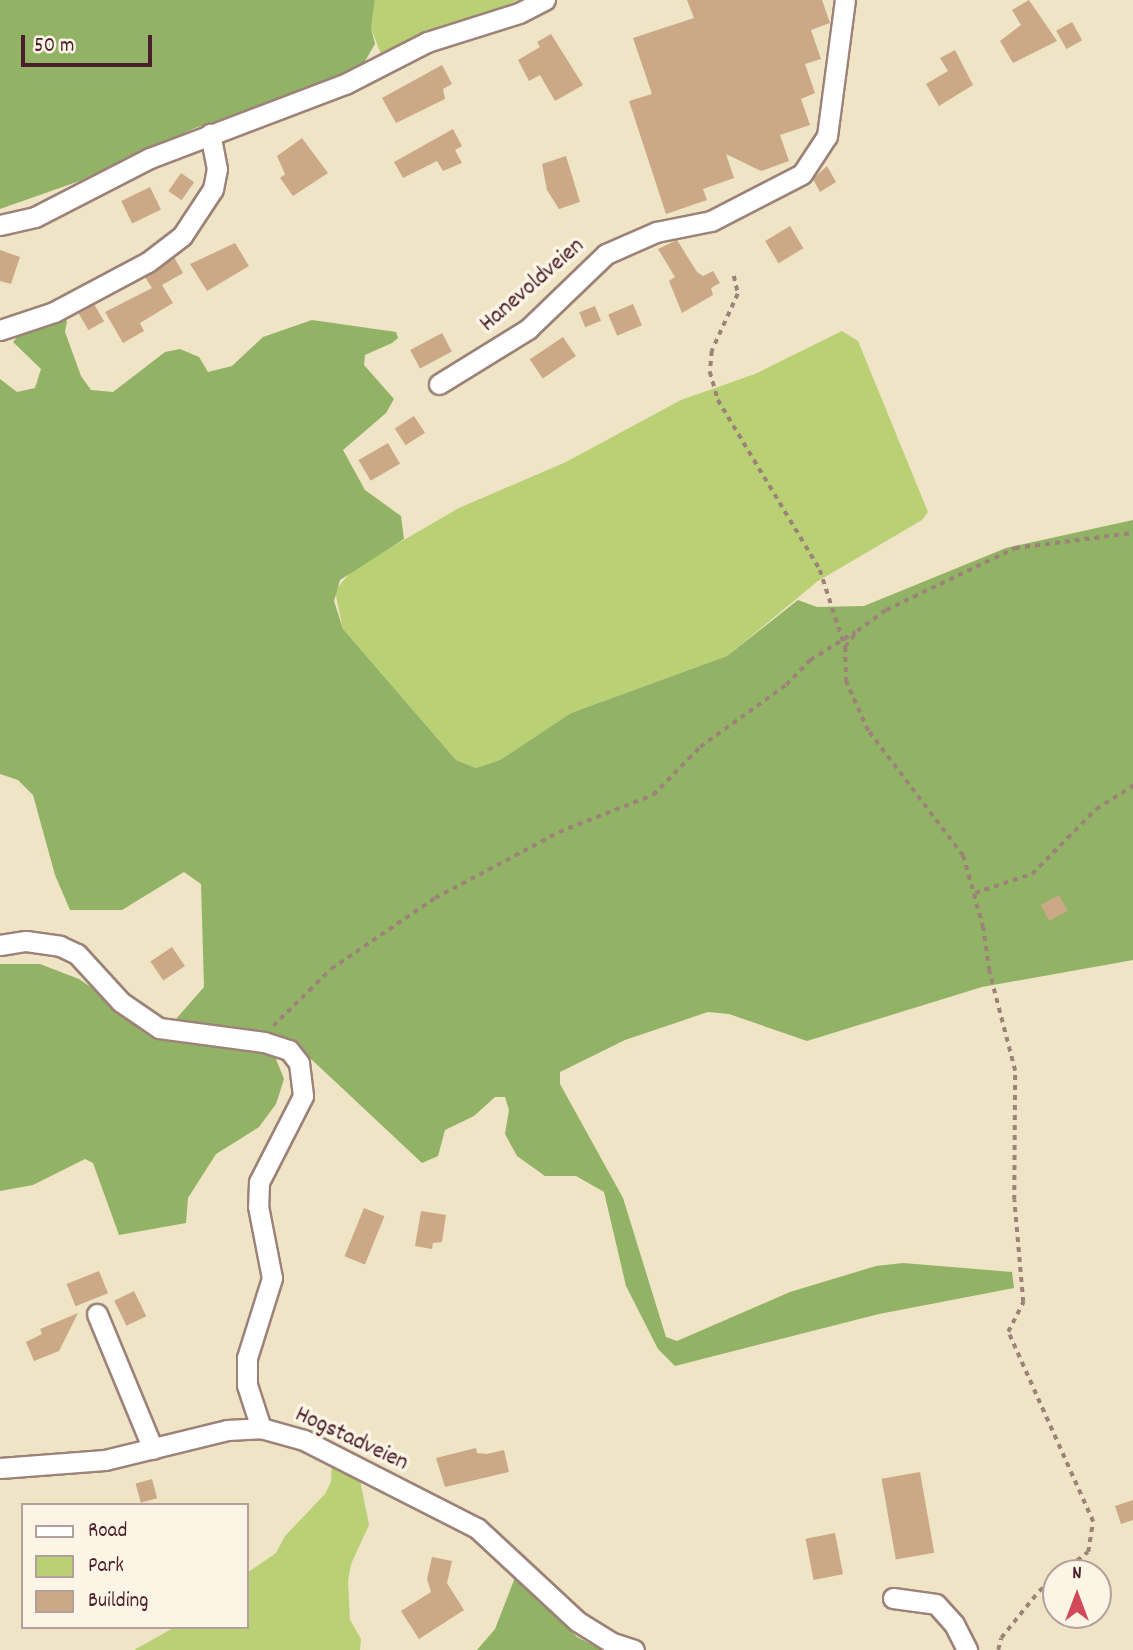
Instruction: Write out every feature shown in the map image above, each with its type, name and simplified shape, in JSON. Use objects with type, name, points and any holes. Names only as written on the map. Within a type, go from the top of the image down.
[{"type":"street","points":[[0,225],[34,217],[150,158],[345,85],[427,42],[519,13],[545,0]]},
{"type":"street","name":"Hanevoldveien","points":[[439,384],[528,329],[606,254],[656,232],[710,221],[802,174],[827,136],[845,0]]},
{"type":"street","points":[[0,330],[54,312],[148,261],[183,236],[213,189],[217,169],[210,134]]},
{"type":"street","points":[[0,945],[44,943],[77,954],[121,1002],[159,1028],[264,1042],[289,1050],[304,1079],[297,1110],[259,1182],[258,1206],[272,1278],[247,1358],[247,1385],[261,1428]]},
{"type":"street","points":[[97,1314],[153,1449]]},
{"type":"street","name":"Hogstadveien","points":[[0,1468],[106,1460],[227,1430],[261,1428],[304,1440],[477,1528],[578,1621],[634,1650]]},
{"type":"street","points":[[893,1598],[936,1604],[954,1624],[967,1650]]},
{"type":"path","points":[[734,276],[738,293],[712,351],[710,372],[718,400],[820,570],[845,647],[846,682],[868,731],[963,856],[975,893],[989,971],[1015,1071],[1014,1200],[1023,1302],[1008,1332],[1093,1522],[1088,1552],[1079,1559]]},
{"type":"path","points":[[264,1042],[275,1021],[331,969],[435,898],[559,832],[653,795],[700,747],[842,639],[886,610],[1015,548],[1133,533]]},
{"type":"path","points":[[845,647],[857,631]]},
{"type":"path","points":[[975,893],[1032,874],[1096,809],[1133,786]]},
{"type":"path","points":[[998,1650],[1016,1619],[1042,1592]]},
{"type":"green space","points":[[0,0],[375,0],[371,28],[375,44],[358,73],[195,128],[88,178],[0,209]]},
{"type":"green space","points":[[375,0],[519,0],[382,57],[371,28]]},
{"type":"green space","points":[[60,317],[67,321],[65,332],[81,376],[91,390],[113,392],[165,352],[180,349],[199,357],[208,372],[232,366],[263,337],[312,320],[396,332],[398,338],[392,343],[365,355],[364,365],[394,399],[386,413],[343,450],[365,490],[401,516],[404,539],[340,580],[334,601],[343,629],[456,760],[476,768],[500,760],[571,713],[727,656],[798,600],[817,607],[864,606],[1006,548],[1133,520],[1133,960],[982,987],[807,1041],[729,1014],[708,1012],[625,1040],[560,1072],[560,1084],[623,1198],[666,1337],[677,1341],[790,1292],[876,1266],[903,1263],[1012,1272],[1014,1288],[879,1314],[675,1366],[658,1349],[626,1286],[604,1192],[576,1176],[545,1176],[517,1156],[505,1134],[509,1110],[505,1097],[495,1097],[474,1116],[445,1130],[438,1156],[422,1163],[311,1059],[285,1047],[276,1059],[284,1079],[276,1104],[259,1127],[216,1154],[188,1198],[186,1223],[119,1235],[93,1163],[85,1159],[33,1185],[0,1191],[0,964],[40,964],[79,979],[153,1030],[176,1019],[204,987],[201,884],[184,872],[122,910],[70,910],[55,875],[33,795],[18,780],[0,774],[0,379],[17,392],[35,388],[41,369],[13,342],[22,331]]},
{"type":"green space","points":[[842,331],[858,341],[928,512],[922,520],[818,581],[727,656],[571,713],[500,760],[476,768],[456,760],[343,629],[335,591],[352,570],[459,508],[566,462],[681,400],[755,374]]},
{"type":"green space","points":[[332,1462],[359,1475],[369,1525],[351,1564],[348,1581],[350,1620],[361,1639],[360,1650],[134,1650],[171,1629],[248,1629],[248,1572],[276,1553],[285,1536],[325,1494],[331,1482]]},
{"type":"green space","points":[[516,1575],[577,1637],[603,1650],[477,1650],[495,1629]]},
{"type":"building","points":[[687,0],[822,0],[830,23],[811,30],[821,59],[805,64],[815,93],[801,99],[810,125],[780,135],[789,161],[761,171],[726,154],[734,178],[703,189],[707,200],[666,214],[629,101],[652,94],[633,38],[694,18]]},
{"type":"building","points":[[1029,0],[1057,41],[1013,63],[1000,41],[1021,25],[1012,10]]},
{"type":"building","points":[[1072,22],[1082,40],[1066,49],[1056,31]]},
{"type":"building","points":[[551,34],[583,85],[555,101],[540,75],[529,81],[518,60],[540,47],[537,42]]},
{"type":"building","points":[[955,50],[973,85],[939,106],[926,84],[948,71],[940,58]]},
{"type":"building","points":[[442,65],[452,84],[443,89],[445,99],[396,123],[382,98]]},
{"type":"building","points":[[453,129],[462,146],[455,150],[462,163],[443,171],[437,161],[403,178],[394,162]]},
{"type":"building","points":[[302,138],[328,173],[293,196],[280,178],[285,174],[277,156]]},
{"type":"building","points":[[566,156],[580,202],[559,209],[547,190],[542,164]]},
{"type":"building","points":[[827,166],[836,182],[820,192],[813,179]]},
{"type":"building","points":[[181,173],[194,182],[181,200],[168,191]]},
{"type":"building","points":[[150,187],[161,209],[132,223],[121,201]]},
{"type":"building","points":[[790,226],[803,248],[779,263],[765,241]]},
{"type":"building","points":[[677,240],[697,272],[703,276],[713,271],[720,283],[711,288],[713,295],[682,313],[669,281],[675,277],[658,249]]},
{"type":"building","points":[[235,243],[249,266],[207,291],[190,264]]},
{"type":"building","points":[[0,250],[20,257],[11,284],[0,281]]},
{"type":"building","points":[[174,257],[183,273],[162,285],[173,303],[140,323],[144,331],[123,343],[105,312],[152,288],[145,277]]},
{"type":"building","points":[[94,304],[104,321],[88,330],[78,313]]},
{"type":"building","points":[[633,304],[642,325],[617,336],[608,315]]},
{"type":"building","points":[[595,306],[601,321],[585,327],[579,312]]},
{"type":"building","points":[[442,333],[452,352],[420,368],[410,350]]},
{"type":"building","points":[[563,337],[576,356],[543,378],[530,359]]},
{"type":"building","points":[[414,416],[425,433],[406,445],[395,429]]},
{"type":"building","points":[[388,443],[400,464],[371,481],[359,460]]},
{"type":"building","points":[[1059,895],[1068,911],[1049,921],[1041,905]]},
{"type":"building","points":[[172,947],[185,966],[163,981],[150,962]]},
{"type":"building","points":[[364,1208],[384,1216],[365,1264],[345,1256]]},
{"type":"building","points":[[421,1211],[446,1215],[442,1242],[433,1243],[432,1249],[415,1246]]},
{"type":"building","points":[[99,1271],[108,1293],[76,1306],[67,1284]]},
{"type":"building","points":[[134,1291],[146,1316],[127,1326],[114,1301]]},
{"type":"building","points":[[78,1313],[59,1351],[34,1361],[26,1342],[42,1334],[40,1329]]},
{"type":"building","points":[[476,1448],[477,1453],[487,1454],[504,1450],[509,1472],[445,1487],[436,1458]]},
{"type":"building","points":[[920,1472],[934,1553],[896,1560],[882,1479]]},
{"type":"building","points":[[152,1479],[157,1498],[141,1503],[136,1483]]},
{"type":"building","points":[[1133,1500],[1133,1520],[1121,1524],[1115,1506]]},
{"type":"building","points":[[835,1533],[843,1574],[814,1580],[806,1539]]},
{"type":"building","points":[[432,1557],[452,1561],[447,1583],[464,1610],[419,1639],[401,1611],[431,1592],[427,1579]]}]
